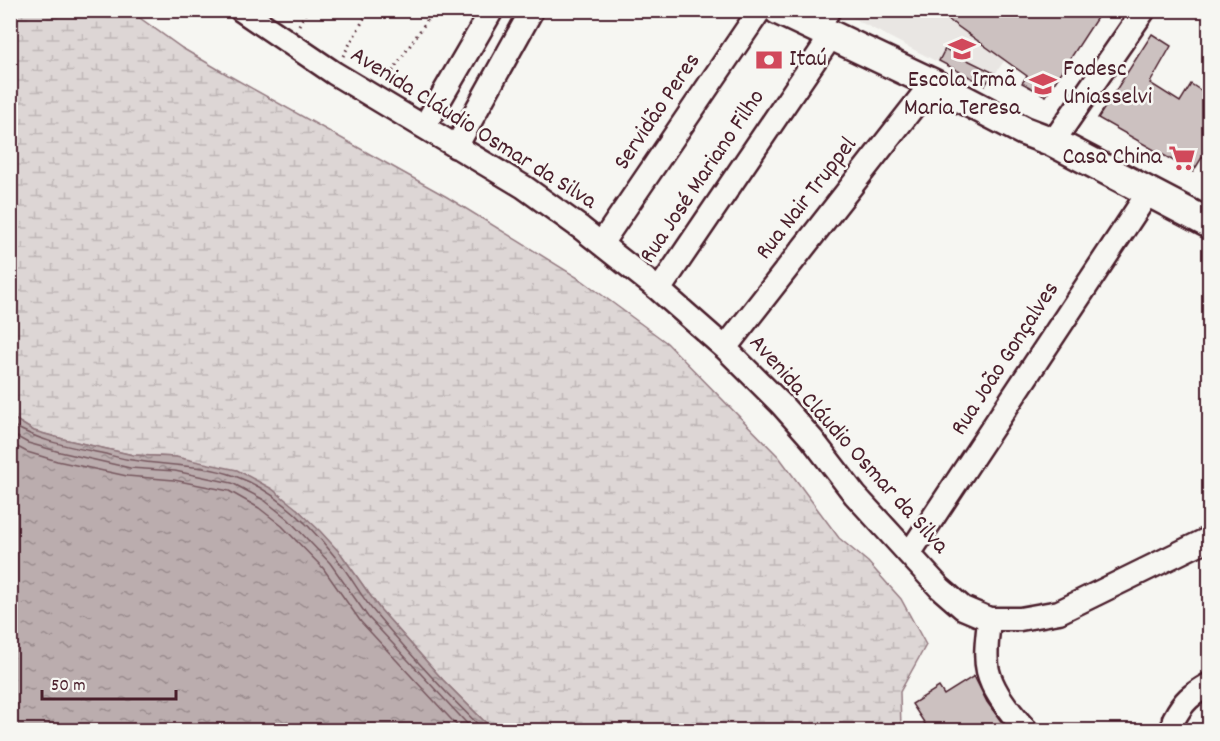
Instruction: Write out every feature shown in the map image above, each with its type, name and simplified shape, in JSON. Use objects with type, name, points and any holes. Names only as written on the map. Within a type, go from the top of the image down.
[{"type":"main road","points":[[778,10],[826,25],[932,83],[1024,131],[1053,142],[1148,194],[1206,217]]},
{"type":"street","name":"Avenida Cláudio Osmar da Silva","points":[[241,10],[264,28],[334,73],[524,187],[659,290],[725,348],[789,413],[855,495],[951,599],[963,608],[989,619]]},
{"type":"street","points":[[424,127],[492,10]]},
{"type":"street","points":[[456,147],[532,10]]},
{"type":"street","name":"Servidão Peres","points":[[600,244],[760,10]]},
{"type":"street","points":[[1053,142],[1144,10]]},
{"type":"street","name":"Rua José Mariano Filho","points":[[659,290],[826,25]]},
{"type":"street","name":"Rua Nair Truppel","points":[[725,348],[932,83]]},
{"type":"street","name":"Rua João Gonçalves","points":[[909,554],[1148,194]]},
{"type":"street","points":[[1026,730],[996,689],[988,670],[989,619],[1020,619],[1059,612],[1209,538]]},
{"type":"street","points":[[1174,719],[1189,696],[1209,684]]},
{"type":"path","points":[[334,73],[369,10]]},
{"type":"path","points":[[376,98],[434,10]]},
{"type":"shaded area","name":"Escola Irmã Maria Teresa","points":[[839,11],[1039,11],[986,87]]},
{"type":"green space","points":[[11,11],[130,11],[182,48],[447,197],[583,281],[667,343],[779,457],[839,538],[868,562],[901,599],[926,645],[900,692],[901,730],[493,730],[443,680],[379,608],[341,554],[297,509],[176,457],[133,455],[63,439],[34,431],[11,417]]},
{"type":"water","points":[[11,417],[34,431],[63,439],[133,455],[176,457],[237,470],[272,489],[320,531],[341,554],[379,608],[443,680],[493,730],[11,730]]},
{"type":"building","points":[[935,10],[1102,10],[1046,96],[1022,83],[1027,76]]},
{"type":"building","points":[[1152,34],[1171,46],[1150,83],[1180,102],[1191,84],[1209,96],[1209,146],[1193,172],[1098,118]]},
{"type":"building","points":[[945,49],[994,73],[985,85],[939,61]]},
{"type":"building","points":[[974,676],[987,702],[1003,724],[992,730],[929,730],[912,704],[939,687],[944,695]]},
{"type":"place","name":"Escola Irmã Maria Teresa","points":[[962,49]]},
{"type":"place","name":"Itaú","points":[[769,60]]},
{"type":"place","name":"Fadesc Uniasselvi","points":[[1043,84]]},
{"type":"place","name":"Casa China","points":[[1182,158]]}]
